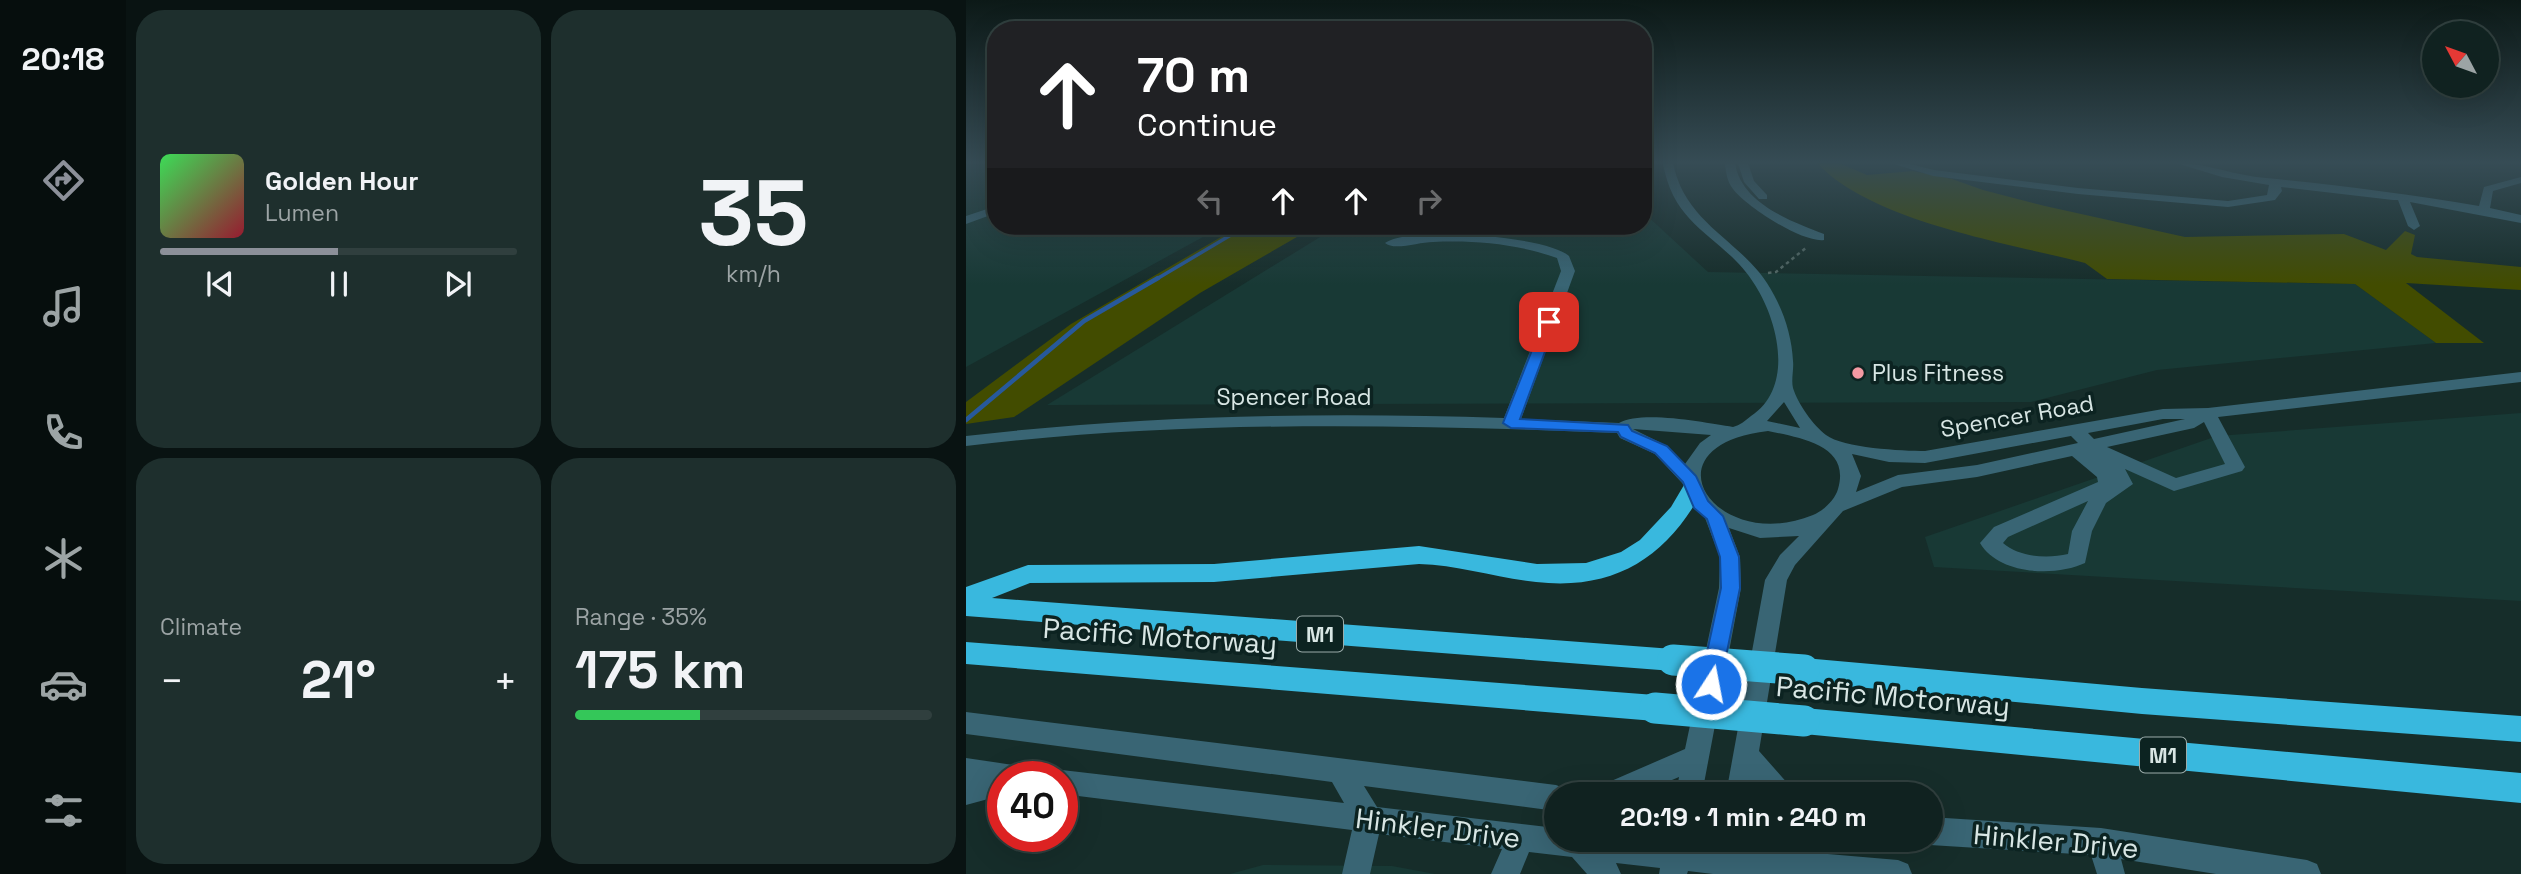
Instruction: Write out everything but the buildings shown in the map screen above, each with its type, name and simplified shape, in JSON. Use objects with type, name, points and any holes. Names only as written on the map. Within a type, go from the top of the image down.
[{"type":"highway","points":[[966,597],[1028,573],[1214,573],[1419,555],[1447,555],[1538,573],[1561,575],[1591,572],[1636,555],[1654,543],[1671,528],[1691,485]]},
{"type":"highway","name":"Pacific Motorway","points":[[966,606],[1804,670],[2141,701],[2521,729]]},
{"type":"highway","name":"Pacific Motorway","points":[[966,653],[1656,708],[2521,788]]},
{"type":"street","points":[[1679,204],[1756,275],[1779,327],[1784,386],[1798,415],[1816,435]]},
{"type":"street","points":[[1758,204],[1796,229],[1817,234]]},
{"type":"street","points":[[1775,204],[1817,234]]},
{"type":"street","points":[[2405,204],[2414,226]]},
{"type":"street","points":[[2451,204],[2521,219]]},
{"type":"street","points":[[2484,209],[2485,204]]},
{"type":"street","points":[[966,220],[987,212]]},
{"type":"street","points":[[1391,243],[1417,237],[1442,237],[1542,247],[1563,256],[1568,271],[1511,423]]},
{"type":"street","name":"Spencer Road","points":[[1834,445],[1909,458],[1984,448],[2081,442],[2188,424],[2208,413],[2520,377]]},
{"type":"street","points":[[1784,386],[1764,417],[1701,451],[1693,465],[1691,485],[1701,504],[1714,516],[1736,526],[1761,531],[1787,531],[1812,526],[1838,510]]},
{"type":"street","points":[[2081,442],[2174,485],[2236,467],[2208,413]]},
{"type":"street","name":"Spencer Road","points":[[966,441],[1115,425],[1196,421],[1511,423],[1623,428],[1629,425],[1662,424],[1738,430]]},
{"type":"street","points":[[1738,430],[1768,425],[1793,428],[1816,435],[1834,445],[1846,458],[1853,473],[1852,489],[1838,510],[1787,560],[1776,580],[1742,782]]},
{"type":"street","name":"Spencer Road","points":[[1623,428],[1626,434],[1661,450],[1691,485]]},
{"type":"street","points":[[2081,442],[2123,478],[2124,484],[2099,499],[2082,531],[2078,558],[2071,563],[2043,562],[2011,559],[2000,552],[1990,543],[2001,532],[2108,485],[2106,475],[2081,442]]},
{"type":"street","name":"Spencer Road","points":[[1838,510],[1898,481],[1977,471],[2081,442]]},
{"type":"street","points":[[1691,782],[1730,588],[1730,557],[1714,516]]},
{"type":"street","name":"Hinkler Drive","points":[[966,723],[1544,796]]},
{"type":"street","points":[[1746,754],[1770,782]]},
{"type":"street","points":[[1639,782],[1696,757]]},
{"type":"street","points":[[966,770],[987,772]]},
{"type":"street","points":[[1339,770],[1369,819],[1356,874]]},
{"type":"street","name":"Hinkler Drive","points":[[1078,784],[1544,841]]},
{"type":"street","points":[[966,792],[987,787]]},
{"type":"street","name":"Hinkler Drive","points":[[1943,832],[2101,842],[2306,874]]},
{"type":"street","points":[[1505,874],[1521,838]]},
{"type":"street","points":[[2101,842],[2111,874]]},
{"type":"street","points":[[1587,852],[1607,874]]},
{"type":"street","name":"Hinkler Drive","points":[[1636,852],[1676,857],[1729,858],[1813,872],[1898,874]]},
{"type":"path","points":[[1756,275],[1776,272],[1817,234]]},
{"type":"shaded area","points":[[966,204],[987,204],[987,235],[1207,235],[966,367]]},
{"type":"shaded area","points":[[1652,220],[1708,272],[2355,284],[2436,343],[2157,370],[2031,402],[1047,405],[1323,235],[1652,235]]},
{"type":"shaded area","points":[[2521,413],[2521,601],[1934,567],[1925,537],[2217,436]]},
{"type":"shaded area","points":[[1263,865],[1392,866],[1435,874],[1230,874]]},
{"type":"green space","points":[[1878,204],[2036,204],[2185,237],[2344,234],[2386,250],[2405,231],[2415,235],[2411,254],[2417,257],[2521,267],[2521,290],[2406,283],[2484,343],[2436,343],[2355,284],[2107,279],[2085,263],[1943,228]]},
{"type":"green space","points":[[1224,235],[1300,235],[1200,293],[1014,417],[966,424],[966,402],[1071,324]]},
{"type":"waterway","points":[[1155,280],[1231,235]]},
{"type":"waterway","points":[[966,420],[1084,321],[1158,278]]},
{"type":"place","name":"Plus Fitness","points":[[1858,373]]},
{"type":"route","points":[[1549,322],[1511,423],[1623,428],[1626,434],[1661,450],[1690,480],[1692,490],[1701,504],[1714,516],[1730,557],[1730,588],[1711,684]]}]
